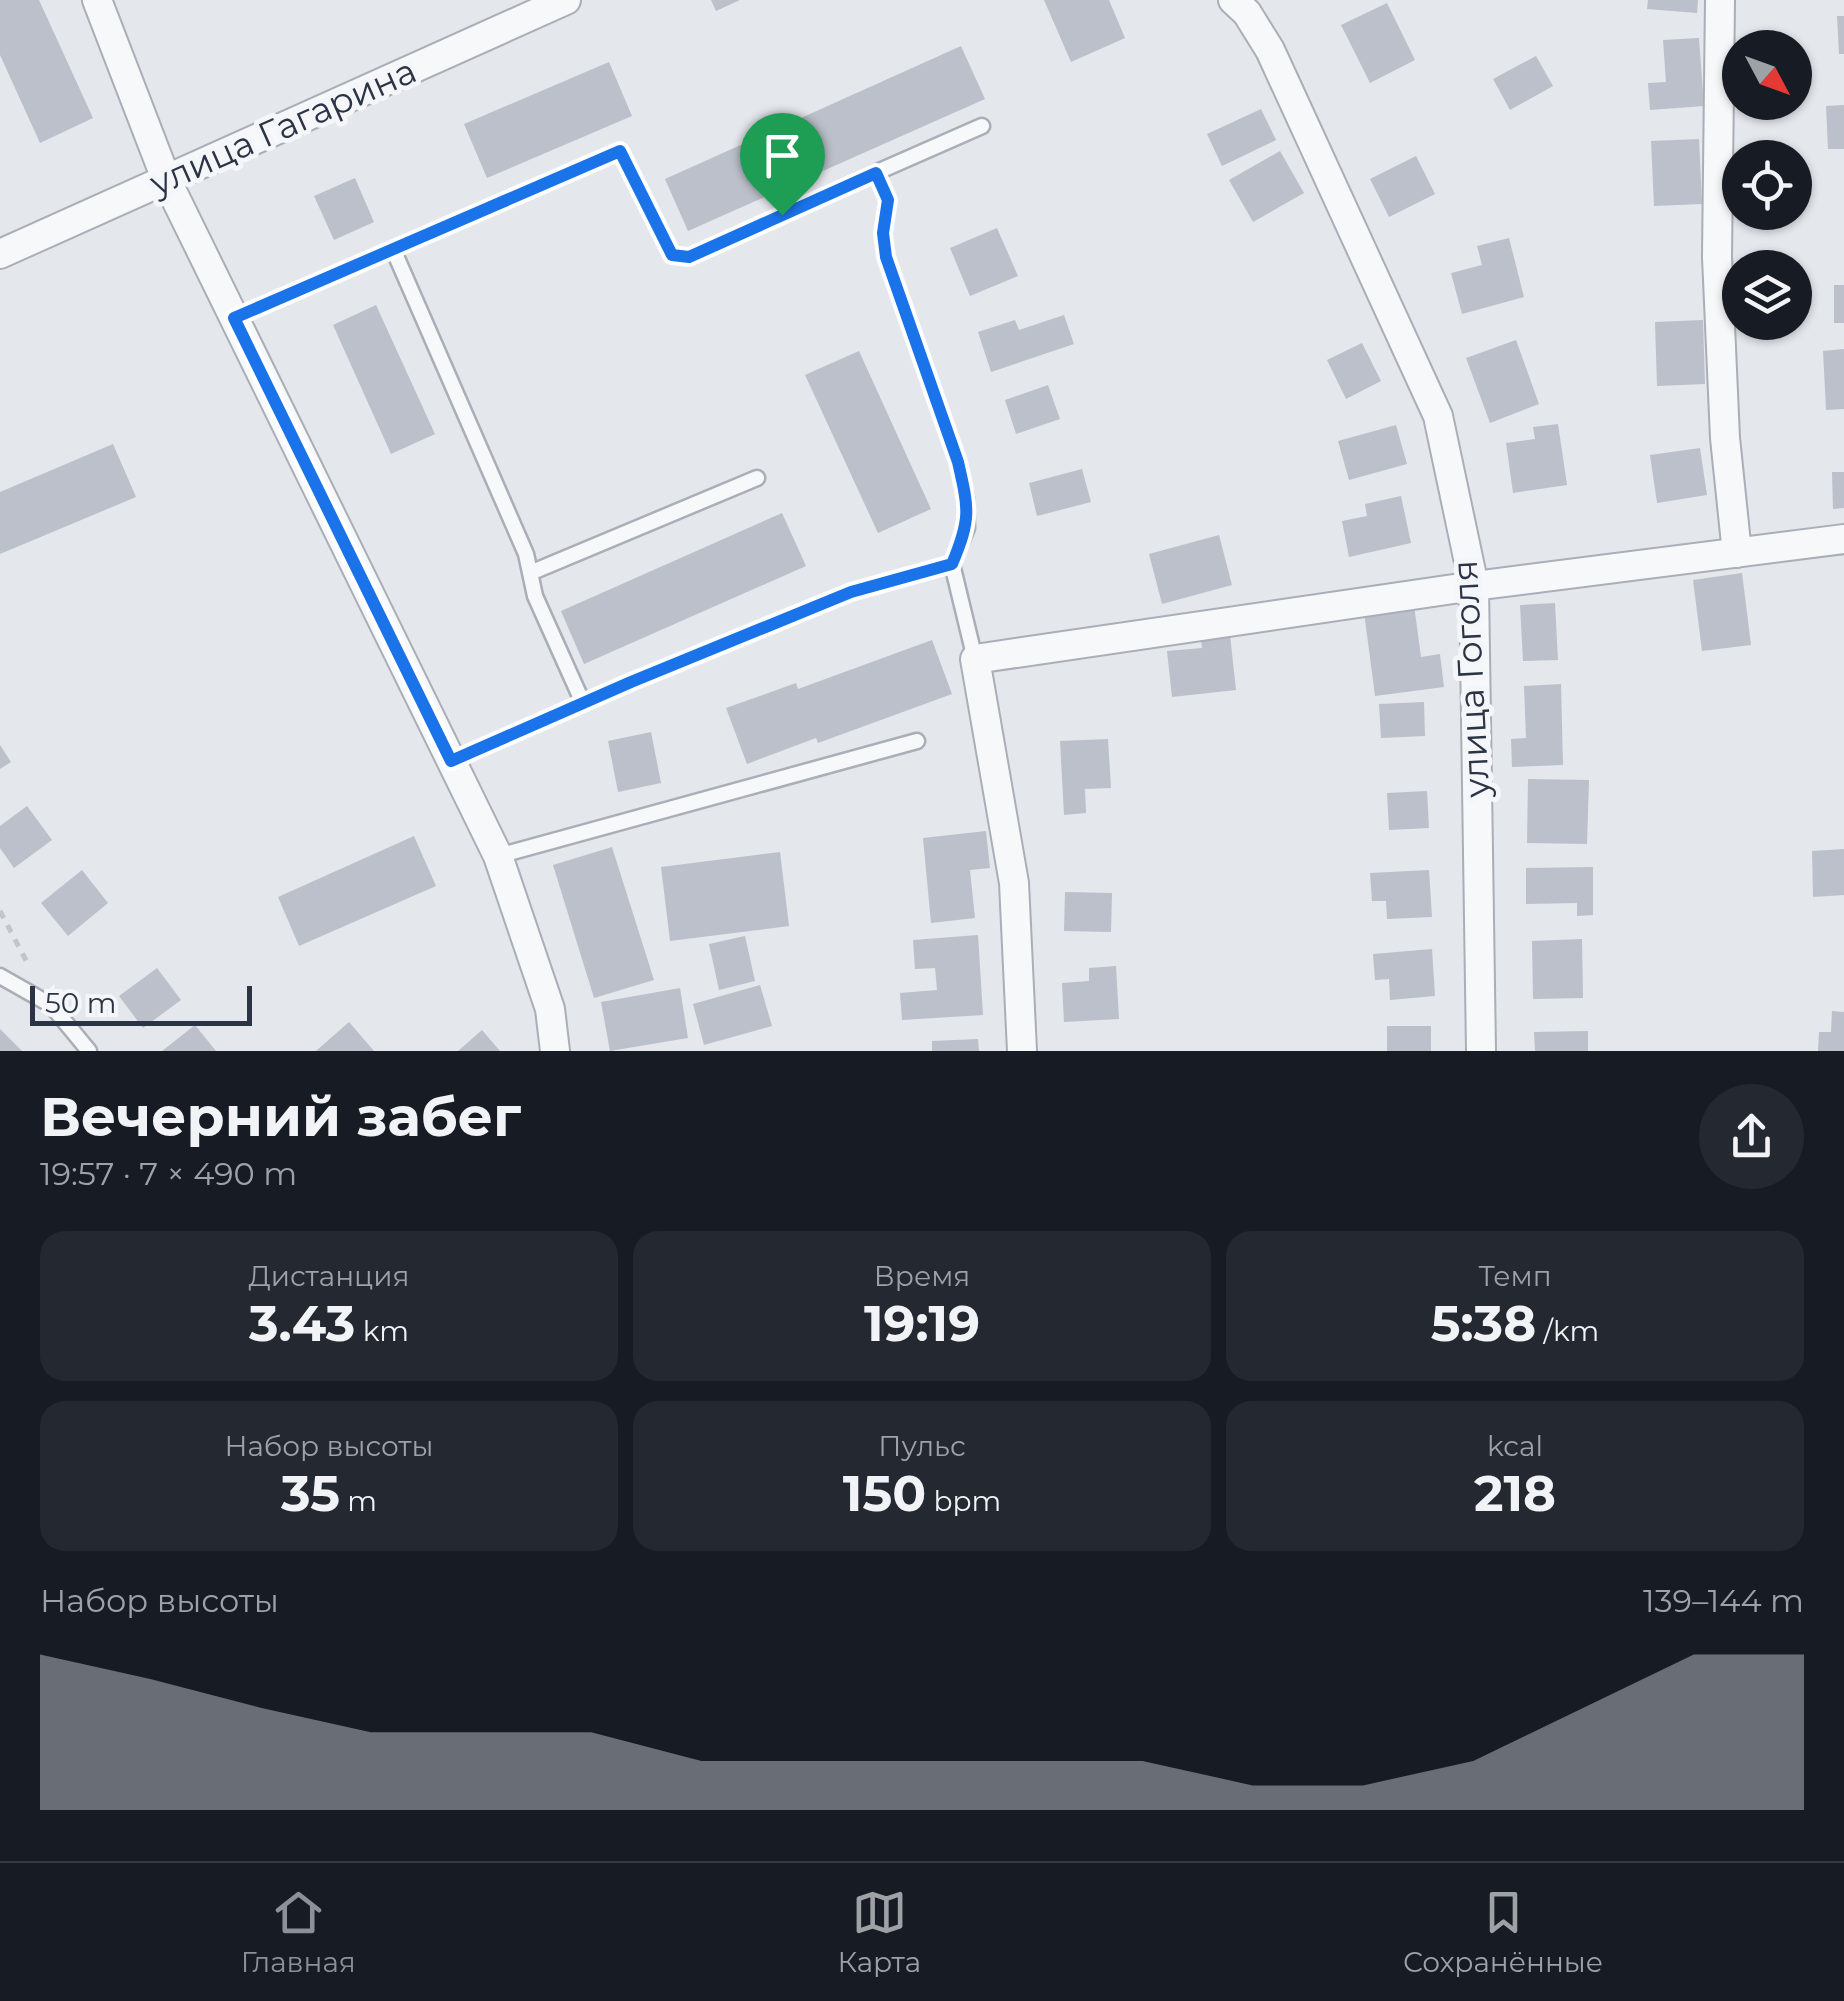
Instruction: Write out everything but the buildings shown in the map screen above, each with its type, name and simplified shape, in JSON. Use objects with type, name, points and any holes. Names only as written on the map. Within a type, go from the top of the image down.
[{"type":"street","points":[[97,0],[166,179],[498,856],[550,1008],[556,1051]]},
{"type":"street","name":"улица Гагарина","points":[[0,254],[566,0]]},
{"type":"street","name":"улица Гоголя","points":[[1233,0],[1247,12],[1270,50],[1438,416],[1474,586],[1481,1051]]},
{"type":"street","points":[[1720,0],[1717,258],[1725,438],[1737,553]]},
{"type":"street","points":[[1022,1051],[1014,883],[975,659],[1474,586],[1844,540]]},
{"type":"lane","points":[[234,318],[620,151],[672,255],[689,257],[982,126]]},
{"type":"lane","points":[[876,173],[888,200],[883,233],[886,257],[958,462],[966,498],[967,528],[952,564],[975,659]]},
{"type":"lane","points":[[393,249],[526,554],[536,596],[582,703]]},
{"type":"lane","points":[[530,572],[757,478]]},
{"type":"lane","points":[[451,761],[851,592],[952,564]]},
{"type":"lane","points":[[498,856],[917,741]]},
{"type":"lane","points":[[0,976],[51,1005],[89,1051]]},
{"type":"path","points":[[0,912],[51,1005]]},
{"type":"route","points":[[620,151],[672,255],[689,257],[782,215],[876,173],[888,200],[883,233],[886,257],[958,462],[966,498],[967,528],[952,564],[851,592],[451,761],[234,318],[620,151]]}]
